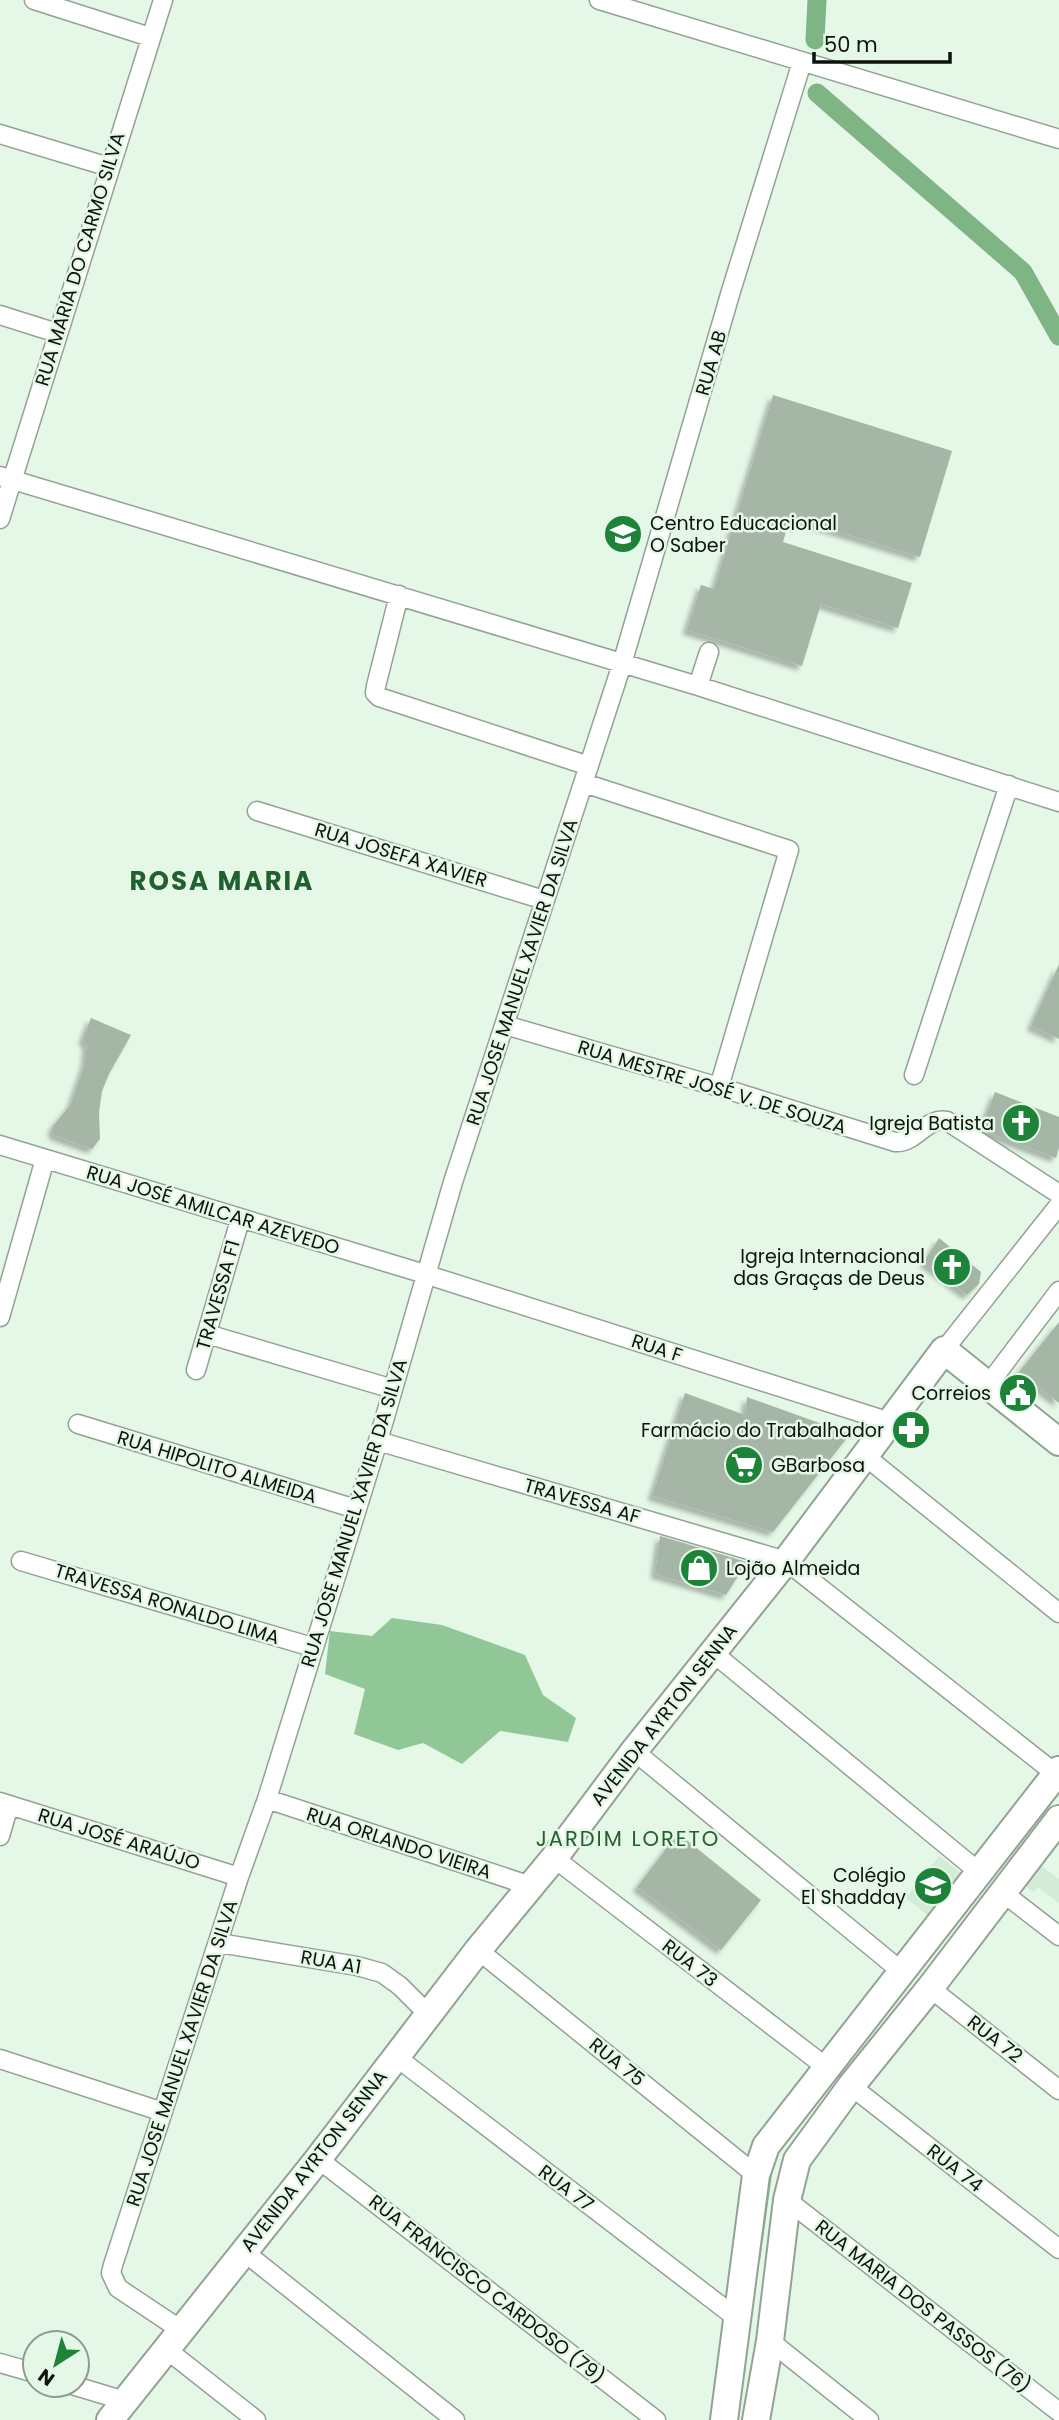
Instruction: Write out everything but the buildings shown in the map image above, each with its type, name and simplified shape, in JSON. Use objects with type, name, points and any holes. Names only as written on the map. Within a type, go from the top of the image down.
[{"type":"street","points":[[34,0],[150,37]]},
{"type":"street","name":"RUA MARIA DO CARMO SILVA","points":[[0,519],[6,478],[57,333],[163,0]]},
{"type":"street","points":[[598,0],[1059,139]]},
{"type":"street","name":"RUA AB","points":[[622,664],[802,62]]},
{"type":"street","points":[[0,134],[109,167]]},
{"type":"street","points":[[0,315],[57,333]]},
{"type":"street","points":[[6,478],[698,686],[1059,802]]},
{"type":"street","points":[[399,595],[376,686],[375,693],[379,697],[789,850],[719,1087]]},
{"type":"street","points":[[698,686],[709,652]]},
{"type":"street","name":"RUA JOSE MANUEL XAVIER DA SILVA","points":[[256,2420],[118,2288],[111,2273],[239,1877],[267,1799],[378,1441],[453,1182],[622,664]]},
{"type":"street","points":[[914,1075],[1009,785]]},
{"type":"street","name":"RUA JOSEFA XAVIER","points":[[257,811],[544,900]]},
{"type":"street","name":"RUA MESTRE JOSÉ V. DE SOUZA","points":[[505,1025],[719,1087],[898,1143],[904,1142],[935,1121],[947,1121],[1059,1194]]},
{"type":"street","name":"RUA JOSÉ AMILCAR AZEVEDO","points":[[0,1145],[425,1275]]},
{"type":"street","points":[[0,1317],[45,1159]]},
{"type":"street","name":"AVENIDA AYRTON SENNA","points":[[117,2411],[318,2159],[478,1950],[555,1858],[634,1751],[786,1561],[944,1350],[1059,1205]]},
{"type":"street","name":"TRAVESSA F1","points":[[196,1370],[240,1220]]},
{"type":"street","name":"RUA F","points":[[425,1275],[890,1422]]},
{"type":"street","points":[[988,1385],[1059,1291]]},
{"type":"street","points":[[207,1334],[393,1388]]},
{"type":"street","points":[[944,1350],[1059,1442]]},
{"type":"street","name":"RUA HIPOLITO ALMEIDA","points":[[78,1424],[356,1509]]},
{"type":"street","name":"TRAVESSA AF","points":[[378,1441],[786,1561]]},
{"type":"street","points":[[865,1456],[1059,1614]]},
{"type":"street","name":"TRAVESSA RONALDO LIMA","points":[[21,1561],[312,1647]]},
{"type":"street","points":[[724,2420],[756,2175],[762,2154],[772,2136],[1058,1772],[786,1561]]},
{"type":"street","points":[[712,1652],[979,1872]]},
{"type":"street","points":[[634,1751],[901,1971]]},
{"type":"street","name":"RUA ORLANDO VIEIRA","points":[[267,1799],[531,1886]]},
{"type":"street","points":[[0,1836],[5,1803]]},
{"type":"street","name":"RUA JOSÉ ARAÚJO","points":[[5,1803],[239,1877]]},
{"type":"street","points":[[756,2420],[770,2341],[787,2200],[797,2160],[851,2086],[1059,1819]]},
{"type":"street","name":"RUA 73","points":[[555,1858],[826,2067]]},
{"type":"street","points":[[1002,1892],[1059,1936]]},
{"type":"street","points":[[942,1919],[967,1938]]},
{"type":"street","name":"RUA A1","points":[[219,1943],[357,1966],[382,1973],[400,1986],[428,2014]]},
{"type":"street","name":"RUA 75","points":[[478,1950],[756,2175]]},
{"type":"street","name":"RUA 72","points":[[930,1988],[1059,2090]]},
{"type":"street","name":"RUA 77","points":[[395,2056],[738,2319]]},
{"type":"street","points":[[0,2059],[163,2112]]},
{"type":"street","name":"RUA 74","points":[[851,2086],[1059,2249]]},
{"type":"street","name":"RUA FRANCISCO CARDOSO (79)","points":[[318,2159],[656,2420]]},
{"type":"street","name":"RUA MARIA DOS PASSOS (76)","points":[[787,2200],[1059,2412]]},
{"type":"street","points":[[243,2251],[455,2420]]},
{"type":"street","points":[[770,2341],[869,2420]]},
{"type":"street","points":[[0,2363],[21,2370]]},
{"type":"street","points":[[91,2396],[117,2411]]},
{"type":"shaded area","name":"Colégio El Shadday","points":[[939,1856],[961,1873],[927,1915],[906,1898]]},
{"type":"shaded area","points":[[1041,1866],[1059,1879],[1059,1903],[1038,1887],[1034,1892],[1025,1886]]},
{"type":"green space","points":[[392,1618],[442,1625],[525,1655],[543,1695],[576,1718],[568,1742],[500,1731],[462,1764],[423,1743],[398,1750],[354,1734],[365,1689],[325,1674],[330,1631],[372,1636]]},
{"type":"waterway","points":[[815,40],[817,0]]},
{"type":"waterway","points":[[817,93],[1023,272],[1059,336]]},
{"type":"waterway","points":[[758,2257],[770,2170]]},
{"type":"place","name":"Centro Educacional O Saber","points":[[623,534]]},
{"type":"place","name":"Igreja Batista","points":[[1021,1123]]},
{"type":"place","name":"Igreja Internacional das Graças de Deus","points":[[952,1267]]},
{"type":"place","name":"Correios","points":[[1018,1393]]},
{"type":"place","name":"Farmácio do Trabalhador","points":[[911,1430]]},
{"type":"place","name":"GBarbosa","points":[[744,1465]]},
{"type":"place","name":"Lojão Almeida","points":[[699,1568]]},
{"type":"place","name":"Colégio El Shadday","points":[[933,1886]]},
{"type":"district","name":"ROSA MARIA","points":[[222,881]]},
{"type":"district","name":"JARDIM LORETO","points":[[628,1838]]}]
